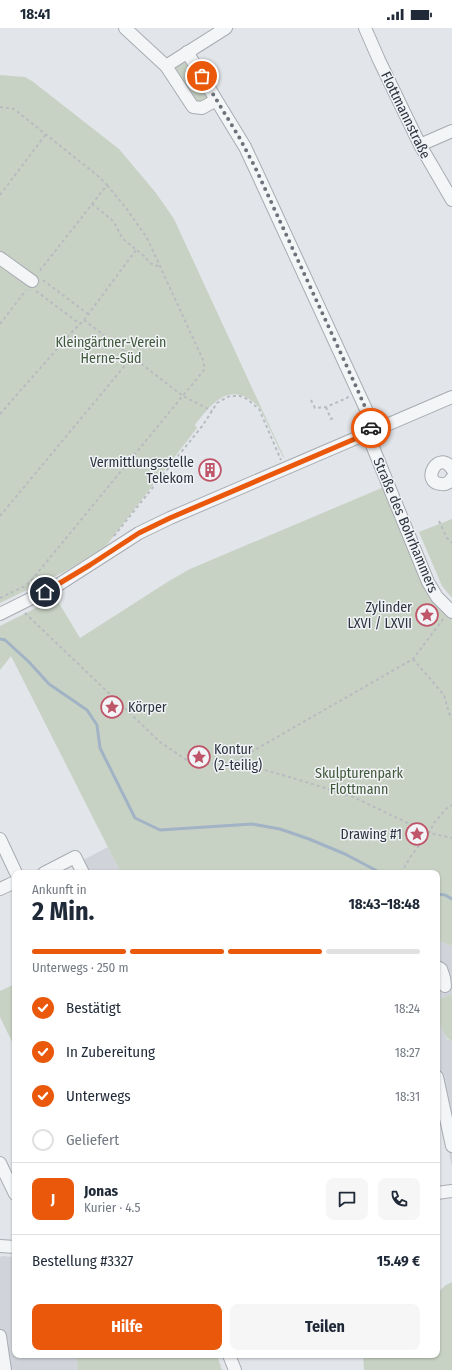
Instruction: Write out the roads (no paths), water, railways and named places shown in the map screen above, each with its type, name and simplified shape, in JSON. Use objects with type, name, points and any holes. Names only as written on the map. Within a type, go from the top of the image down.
[{"type":"street","points":[[125,28],[166,66],[193,107],[202,108],[216,100]]},
{"type":"street","points":[[166,66],[226,28]]},
{"type":"street","name":"Flottmannstraße","points":[[365,28],[420,145],[452,200]]},
{"type":"street","name":"Straße des Bohrhammers","points":[[186,52],[245,147],[348,367],[370,418],[372,445],[428,582],[437,597],[451,611]]},
{"type":"street","points":[[420,145],[452,131]]},
{"type":"street","points":[[0,258],[34,282]]},
{"type":"street","points":[[0,614],[58,585],[139,533],[170,518],[452,397]]},
{"type":"street","points":[[452,469],[445,463],[438,463],[433,468],[431,475],[434,481],[441,484],[448,483],[452,478]]},
{"type":"street","points":[[0,839],[15,870]]},
{"type":"street","points":[[50,870],[75,857],[82,870]]},
{"type":"street","points":[[0,889],[12,883]]},
{"type":"street","points":[[440,968],[444,978],[445,987]]},
{"type":"street","points":[[440,1091],[452,1146]]},
{"type":"street","points":[[0,1163],[12,1188]]},
{"type":"street","points":[[440,1192],[452,1190]]},
{"type":"street","points":[[0,1246],[12,1247]]},
{"type":"street","points":[[0,1336],[5,1370]]},
{"type":"street","points":[[230,1358],[235,1370]]},
{"type":"waterway","points":[[0,639],[5,640],[29,662],[49,684],[87,710],[97,725],[100,748],[135,818],[160,830],[252,824],[280,829],[345,854],[375,870]]},
{"type":"waterway","points":[[440,894],[445,895],[452,899]]},
{"type":"place","name":"Vermittlungsstelle Telekom","points":[[210,470]]},
{"type":"place","name":"Zylinder LXVI / LXVII","points":[[427,615]]},
{"type":"place","name":"Körper","points":[[112,707]]},
{"type":"place","name":"Kontur (2-teilig)","points":[[199,757]]},
{"type":"place","name":"Drawing #1","points":[[417,834]]},
{"type":"park label","name":"Kleingärtner-Verein Herne-Süd","points":[[111,350]]},
{"type":"park label","name":"Skulpturenpark Flottmann","points":[[359,782]]}]
